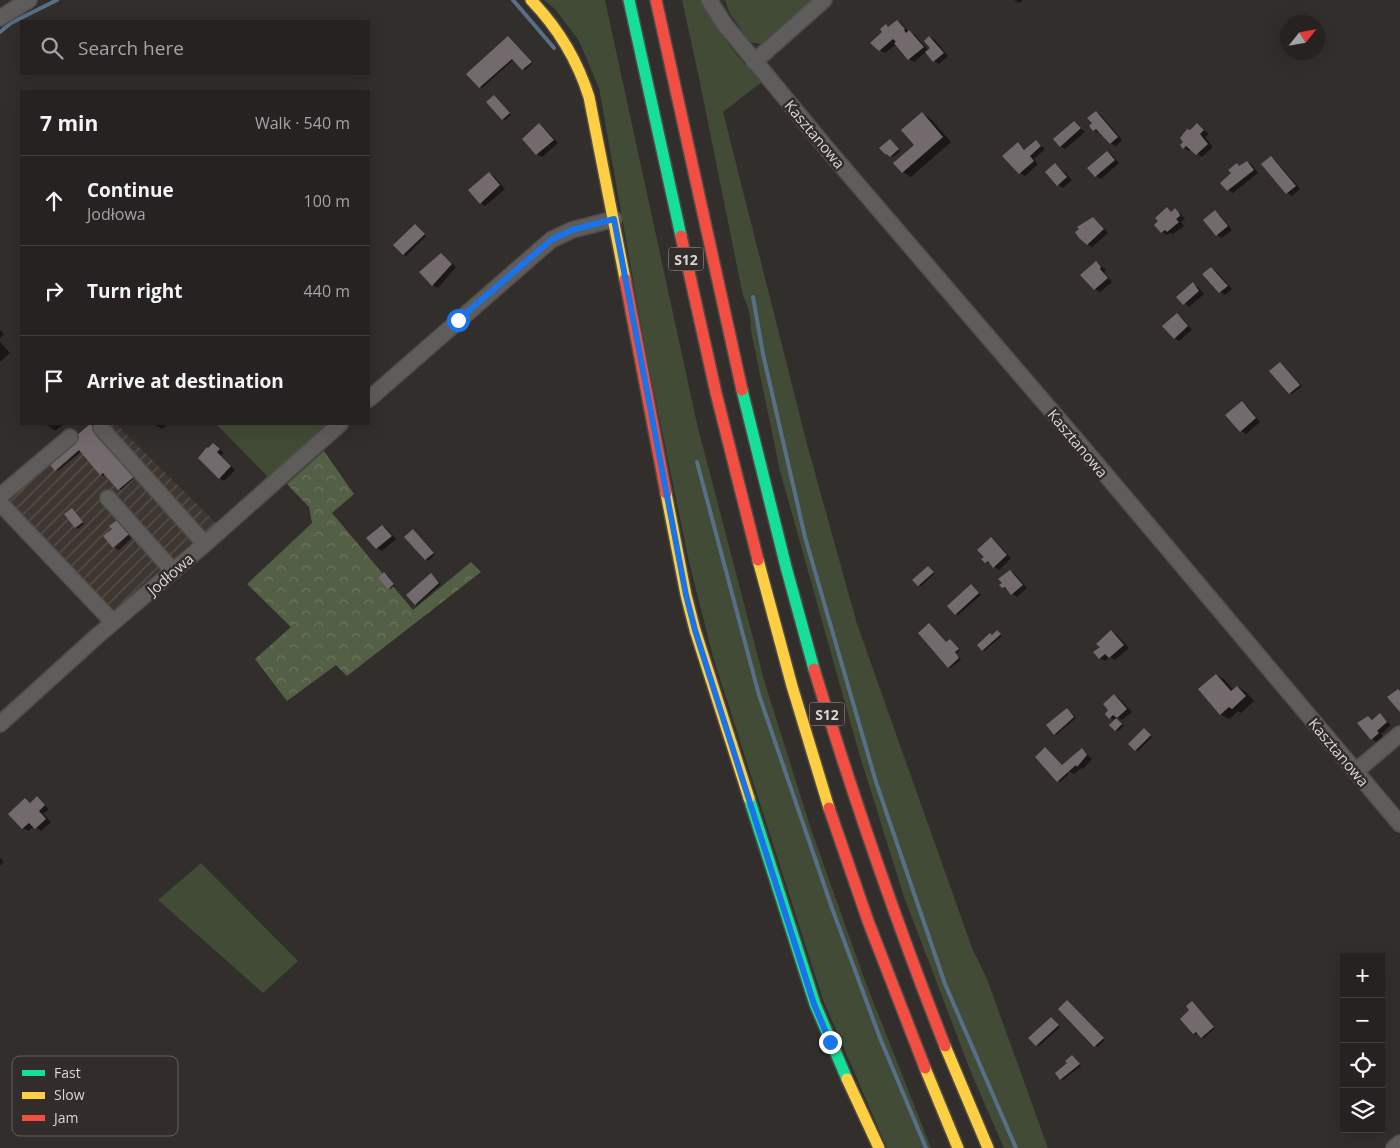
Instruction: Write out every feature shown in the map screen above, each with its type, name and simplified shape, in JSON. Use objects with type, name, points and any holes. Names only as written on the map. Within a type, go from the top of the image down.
[{"type":"main road","points":[[531,0],[550,19],[571,50],[589,97],[686,595],[695,630],[814,1004],[879,1148]]},
{"type":"main road","name":"S12","points":[[629,0],[722,415],[749,528],[784,658],[821,783],[849,866],[895,993],[958,1148]]},
{"type":"main road","name":"S12","points":[[656,0],[712,255],[763,474],[822,697],[846,774],[901,930],[951,1060],[988,1148]]},
{"type":"street","points":[[0,18],[29,0]]},
{"type":"street","name":"Kasztanowa","points":[[709,0],[725,25],[754,62],[899,235],[1079,443],[1400,824]]},
{"type":"street","points":[[754,62],[824,0]]},
{"type":"street","points":[[370,398],[551,240],[572,230],[614,219]]},
{"type":"street","name":"Jodłowa","points":[[0,724],[113,622],[205,544],[339,425]]},
{"type":"street","points":[[101,428],[205,544]]},
{"type":"street","points":[[0,496],[70,437]]},
{"type":"street","points":[[108,498],[173,571]]},
{"type":"street","points":[[0,503],[113,622]]},
{"type":"street","points":[[1356,772],[1400,734]]},
{"type":"street","points":[[1394,1148],[1400,1143]]},
{"type":"shaded area","points":[[90,425],[117,425],[218,525],[112,615],[5,502],[7,493]]},
{"type":"green space","points":[[544,0],[605,0],[697,424],[764,680],[811,829],[864,978],[931,1148],[887,1148],[823,1000],[713,657],[689,562],[647,358],[599,88],[579,41],[556,10]]},
{"type":"green space","points":[[682,0],[702,0],[728,44],[763,81],[723,112],[807,444],[857,624],[972,948],[987,979],[1048,1148],[1004,1148],[972,1075],[904,897],[859,753],[780,471],[751,331],[751,322],[743,296]]},
{"type":"green space","points":[[725,0],[812,0],[763,45],[750,42],[730,14]]},
{"type":"green space","points":[[217,425],[331,426],[270,479]]},
{"type":"green space","points":[[324,451],[354,494],[332,513],[413,610],[471,562],[481,572],[347,676],[336,665],[287,701],[255,659],[291,627],[247,584],[312,523],[309,507],[287,484]]},
{"type":"green space","points":[[201,863],[298,961],[263,993],[158,900]]},
{"type":"building","points":[[897,20],[906,33],[909,30],[924,47],[908,60],[894,43],[896,42],[893,39],[879,51],[870,43],[882,32],[880,29],[886,24],[888,27]]},
{"type":"building","points":[[508,36],[532,62],[522,70],[512,59],[479,88],[466,74]]},
{"type":"building","points":[[929,36],[944,53],[933,62],[925,52],[930,48],[924,41]]},
{"type":"building","points":[[494,95],[510,113],[502,120],[486,102]]},
{"type":"building","points":[[1096,111],[1118,137],[1110,144],[1096,129],[1093,131],[1089,126],[1092,123],[1087,118]]},
{"type":"building","points":[[922,112],[943,137],[902,173],[893,163],[914,145],[901,130]]},
{"type":"building","points":[[1074,121],[1081,128],[1060,147],[1053,139]]},
{"type":"building","points":[[539,123],[554,140],[536,155],[522,139]]},
{"type":"building","points":[[1197,123],[1204,130],[1200,134],[1208,144],[1196,155],[1186,146],[1183,149],[1180,145],[1183,142],[1180,138],[1187,129],[1190,130]]},
{"type":"building","points":[[890,139],[899,149],[890,157],[879,148]]},
{"type":"building","points":[[1036,140],[1041,146],[1030,156],[1034,161],[1019,174],[1002,156],[1018,142],[1024,150]]},
{"type":"building","points":[[1107,151],[1115,160],[1095,177],[1087,168]]},
{"type":"building","points":[[1271,156],[1296,186],[1286,194],[1261,164]]},
{"type":"building","points":[[1247,161],[1254,170],[1227,191],[1220,183],[1231,173],[1228,170],[1237,163],[1239,166]]},
{"type":"building","points":[[1055,163],[1067,177],[1057,186],[1045,172]]},
{"type":"building","points":[[489,172],[500,185],[480,204],[468,190]]},
{"type":"building","points":[[1167,207],[1171,212],[1175,208],[1179,213],[1180,216],[1176,219],[1179,222],[1167,232],[1165,230],[1161,233],[1154,225],[1158,221],[1155,218]]},
{"type":"building","points":[[1215,210],[1228,226],[1216,236],[1203,220]]},
{"type":"building","points":[[1093,217],[1104,229],[1087,245],[1075,232],[1079,229],[1077,227]]},
{"type":"building","points":[[415,224],[425,234],[403,255],[393,245]]},
{"type":"building","points":[[441,253],[452,264],[432,286],[419,272]]},
{"type":"building","points":[[1096,261],[1108,278],[1094,290],[1080,275]]},
{"type":"building","points":[[1211,267],[1228,286],[1219,293],[1202,274]]},
{"type":"building","points":[[1193,282],[1199,291],[1183,305],[1176,297]]},
{"type":"building","points":[[1177,313],[1188,326],[1174,339],[1162,326]]},
{"type":"building","points":[[1280,362],[1300,385],[1289,394],[1269,371]]},
{"type":"building","points":[[1242,401],[1256,418],[1240,432],[1225,415]]},
{"type":"building","points":[[91,425],[135,476],[118,490],[103,473],[100,475],[79,450],[55,471],[47,461]]},
{"type":"building","points":[[213,443],[220,449],[217,452],[231,466],[219,479],[198,458]]},
{"type":"building","points":[[72,508],[83,522],[75,528],[64,514]]},
{"type":"building","points":[[117,520],[129,534],[113,548],[103,536],[112,529],[109,526]]},
{"type":"building","points":[[382,525],[392,536],[376,549],[366,538]]},
{"type":"building","points":[[413,529],[434,553],[425,560],[404,537]]},
{"type":"building","points":[[991,537],[1007,555],[993,568],[988,561],[985,563],[981,559],[984,557],[977,550]]},
{"type":"building","points":[[928,566],[934,572],[918,586],[912,580]]},
{"type":"building","points":[[1010,570],[1023,585],[1011,595],[1005,587],[1002,588],[999,585],[1002,583],[998,579]]},
{"type":"building","points":[[384,572],[394,584],[388,589],[378,578]]},
{"type":"building","points":[[431,573],[439,583],[415,605],[406,595]]},
{"type":"building","points":[[971,584],[979,593],[955,615],[947,606]]},
{"type":"building","points":[[929,623],[946,642],[950,639],[959,649],[955,652],[959,658],[948,668],[918,633]]},
{"type":"building","points":[[997,630],[1001,634],[982,651],[977,645],[990,633],[992,635]]},
{"type":"building","points":[[1111,630],[1124,645],[1109,658],[1105,654],[1099,659],[1093,652],[1100,647],[1096,644]]},
{"type":"building","points":[[1216,674],[1231,691],[1237,686],[1246,696],[1232,709],[1229,707],[1220,715],[1198,689]]},
{"type":"building","points":[[1398,689],[1400,691],[1400,712],[1387,697]]},
{"type":"building","points":[[1114,694],[1127,709],[1117,718],[1113,715],[1109,719],[1105,714],[1108,710],[1103,704]]},
{"type":"building","points":[[1067,708],[1074,717],[1054,735],[1046,725]]},
{"type":"building","points":[[1380,713],[1387,722],[1371,740],[1357,723],[1368,716],[1372,720]]},
{"type":"building","points":[[1116,718],[1122,724],[1115,731],[1109,725]]},
{"type":"building","points":[[1144,728],[1151,735],[1135,751],[1128,744]]},
{"type":"building","points":[[1045,747],[1062,765],[1082,748],[1087,755],[1077,767],[1076,765],[1057,782],[1035,757]]},
{"type":"building","points":[[37,796],[45,805],[39,811],[46,819],[35,829],[29,823],[22,829],[8,814],[25,798],[30,803]]},
{"type":"building","points":[[1067,1000],[1104,1038],[1094,1047],[1058,1009]]},
{"type":"building","points":[[1192,1001],[1214,1027],[1201,1038],[1196,1032],[1193,1034],[1180,1019],[1189,1010],[1186,1006]]},
{"type":"building","points":[[1051,1017],[1059,1025],[1036,1046],[1028,1038]]},
{"type":"building","points":[[1072,1055],[1080,1064],[1060,1080],[1055,1073],[1067,1063],[1065,1061]]},
{"type":"waterway","points":[[0,32],[11,23],[57,0]]},
{"type":"waterway","points":[[513,0],[554,48]]},
{"type":"waterway","points":[[753,297],[763,354],[805,537],[876,782],[945,984],[1016,1148]]},
{"type":"waterway","points":[[697,462],[759,695],[832,908],[880,1038],[926,1148]]},
{"type":"traffic: fast","points":[[629,0],[681,236]]},
{"type":"traffic: fast","points":[[742,390],[786,567],[814,669]]},
{"type":"traffic: fast","points":[[749,798],[815,1004],[847,1079]]},
{"type":"traffic: slow","points":[[531,0],[566,45],[579,70],[589,97],[625,279]]},
{"type":"traffic: slow","points":[[666,493],[686,595],[695,630],[749,798]]},
{"type":"traffic: slow","points":[[758,560],[792,686],[829,808]]},
{"type":"traffic: slow","points":[[945,1046],[988,1148]]},
{"type":"traffic: slow","points":[[925,1068],[958,1148]]},
{"type":"traffic: slow","points":[[847,1079],[879,1148]]},
{"type":"traffic: jam","points":[[656,0],[742,390]]},
{"type":"traffic: jam","points":[[681,236],[716,393],[758,560]]},
{"type":"traffic: jam","points":[[625,279],[666,493]]},
{"type":"traffic: jam","points":[[814,669],[876,859],[909,953],[945,1046]]},
{"type":"traffic: jam","points":[[829,808],[868,921],[925,1068]]},
{"type":"route","points":[[458,320],[551,240],[572,230],[614,219],[686,595],[695,630],[814,1004],[830,1042]]}]
